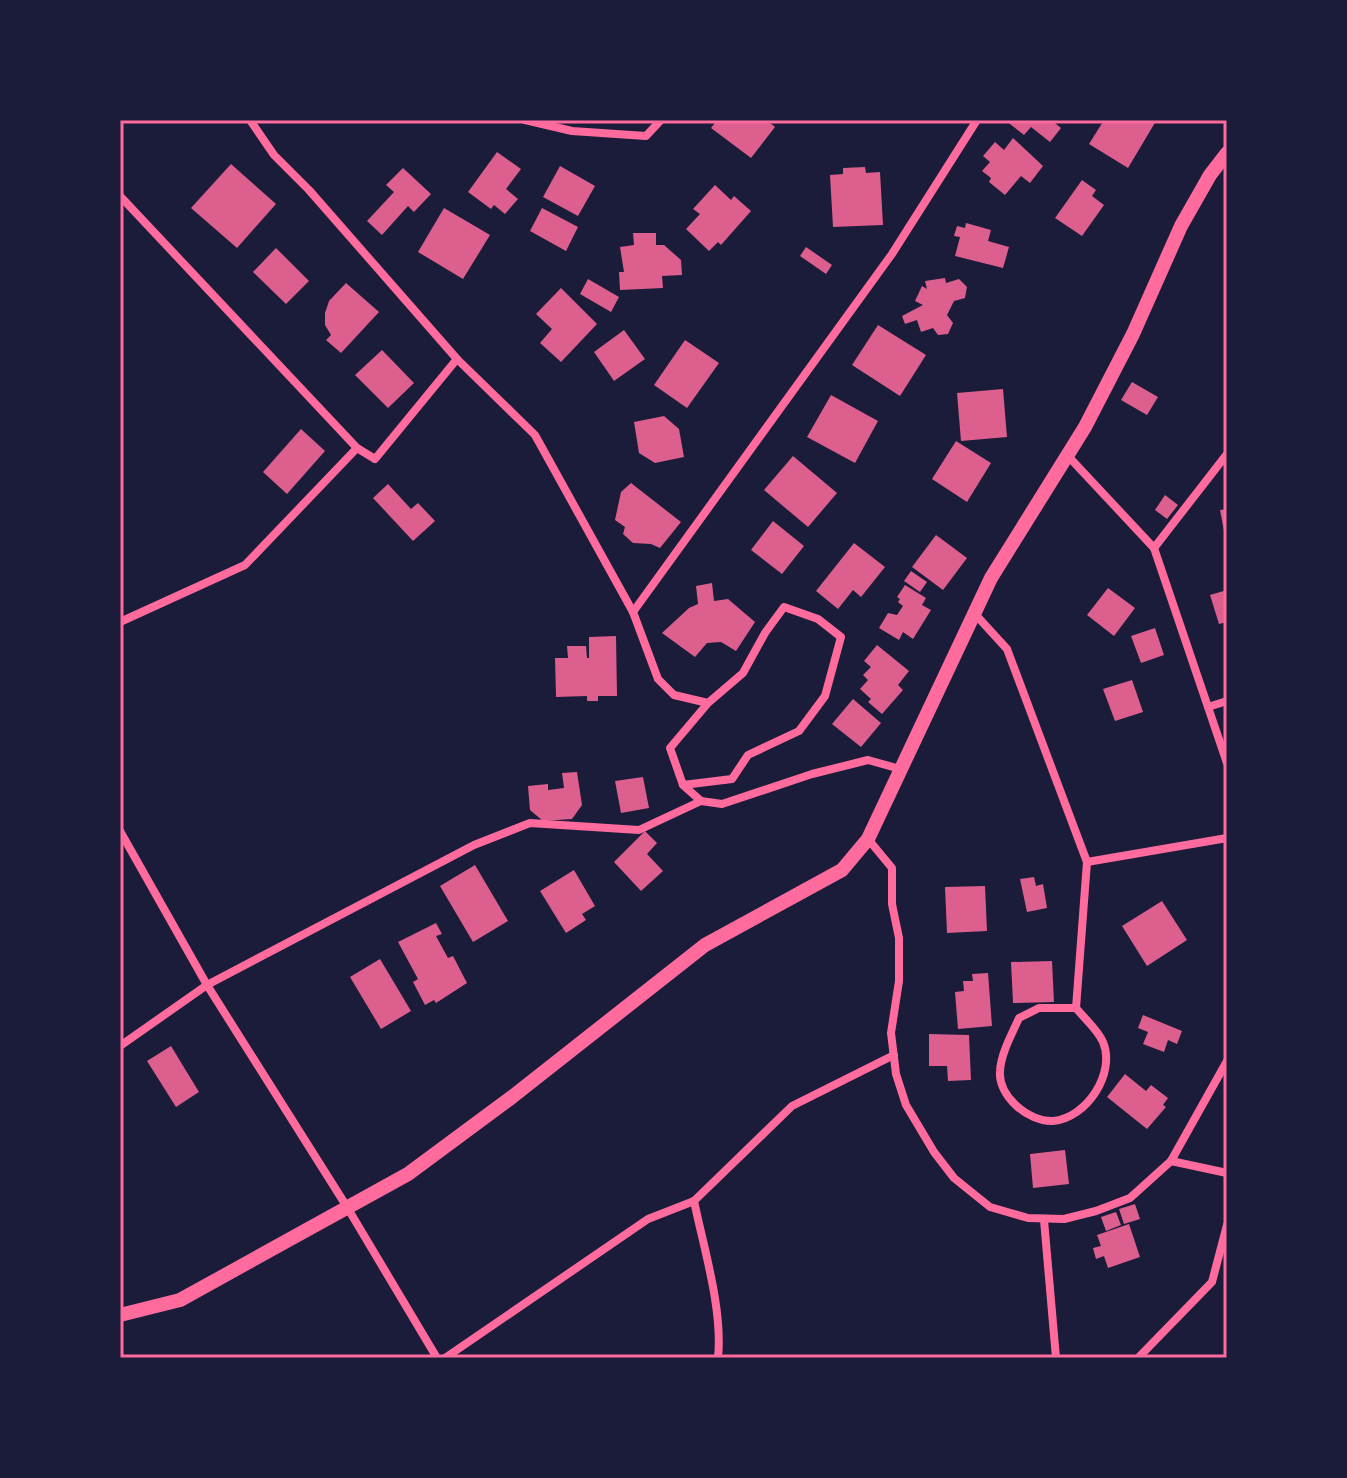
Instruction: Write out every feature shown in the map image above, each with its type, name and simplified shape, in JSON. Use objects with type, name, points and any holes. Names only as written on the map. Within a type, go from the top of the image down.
[{"type":"street","points":[[250,120],[274,155],[309,190],[457,359],[535,435],[633,612],[658,679],[674,695],[708,703]]},
{"type":"street","points":[[525,120],[572,131],[646,136],[661,120]]},
{"type":"street","points":[[633,612],[892,254],[977,120]]},
{"type":"street","points":[[120,1315],[180,1300],[408,1174],[512,1097],[705,945],[842,870],[868,839],[991,578],[1068,456],[1133,334],[1181,226],[1210,175],[1227,153]]},
{"type":"street","points":[[120,196],[357,448],[375,459],[457,359]]},
{"type":"street","points":[[120,622],[245,565],[357,448]]},
{"type":"street","points":[[1154,548],[1227,454]]},
{"type":"street","points":[[1068,456],[1154,548],[1227,763]]},
{"type":"street","points":[[683,785],[732,779],[748,755],[799,731],[825,696],[841,637],[818,619],[784,607],[765,633],[743,673],[708,703],[670,748],[683,785],[701,801]]},
{"type":"street","points":[[975,614],[1007,649],[1087,862],[1076,1008],[1103,1040],[1107,1063],[1096,1095],[1076,1111],[1052,1121],[1025,1113],[1007,1098],[1000,1072],[1019,1018],[1039,1008],[1076,1008]]},
{"type":"street","points":[[1208,707],[1227,701]]},
{"type":"street","points":[[120,1046],[207,985],[474,845],[530,823],[639,830],[701,801],[722,804],[812,774],[868,760],[900,769]]},
{"type":"street","points":[[120,831],[207,985],[347,1207],[437,1358]]},
{"type":"street","points":[[1087,862],[1227,838]]},
{"type":"street","points":[[868,839],[892,868],[892,904],[899,938],[899,981],[891,1033],[896,1074],[906,1105],[934,1152],[954,1178],[990,1207],[1028,1218],[1064,1219],[1130,1198],[1171,1161],[1227,1061]]},
{"type":"street","points":[[445,1358],[648,1219],[694,1201],[792,1106],[894,1055]]},
{"type":"street","points":[[1171,1161],[1227,1173]]},
{"type":"street","points":[[694,1201],[713,1292],[720,1343],[718,1358]]},
{"type":"street","points":[[1044,1220],[1056,1358]]},
{"type":"street","points":[[1138,1358],[1212,1282],[1227,1225]]},
{"type":"building","points":[[717,120],[767,120],[775,127],[751,158],[711,128]]},
{"type":"building","points":[[1005,120],[1051,120],[1061,128],[1050,142],[1031,127],[1024,135]]},
{"type":"building","points":[[1104,120],[1156,121],[1128,168],[1089,144]]},
{"type":"building","points":[[1013,138],[1043,166],[1030,183],[1021,176],[1005,195],[989,182],[991,178],[982,171],[990,162],[983,156],[995,142],[1004,150]]},
{"type":"building","points":[[497,152],[521,169],[506,189],[518,199],[505,214],[494,205],[491,209],[468,192]]},
{"type":"building","points":[[231,164],[276,204],[237,248],[191,208]]},
{"type":"building","points":[[560,166],[595,186],[578,216],[543,197]]},
{"type":"building","points":[[865,167],[866,173],[880,172],[883,225],[833,227],[830,175],[843,174],[843,168]]},
{"type":"building","points":[[403,168],[431,194],[414,212],[408,206],[382,235],[367,221],[394,192],[386,185]]},
{"type":"building","points":[[1082,180],[1096,190],[1092,196],[1104,205],[1082,236],[1055,218]]},
{"type":"building","points":[[715,185],[731,200],[734,196],[751,211],[721,245],[718,242],[709,251],[686,229],[700,214],[693,209]]},
{"type":"building","points":[[444,208],[490,235],[463,279],[418,252]]},
{"type":"building","points":[[542,208],[578,227],[566,251],[530,231]]},
{"type":"building","points":[[966,223],[991,230],[988,241],[1009,247],[1003,268],[955,256],[960,237],[954,236],[957,226],[965,228]]},
{"type":"building","points":[[633,233],[656,233],[656,245],[664,245],[681,260],[682,275],[662,276],[663,288],[620,290],[619,272],[624,272],[620,247],[634,245]]},
{"type":"building","points":[[806,247],[832,265],[826,274],[800,256]]},
{"type":"building","points":[[276,248],[309,281],[286,304],[253,272]]},
{"type":"building","points":[[945,278],[946,283],[959,279],[967,287],[965,298],[954,301],[947,315],[953,323],[948,334],[938,335],[933,328],[921,332],[917,320],[905,324],[902,316],[923,305],[915,301],[922,286],[927,289],[925,281]]},
{"type":"building","points":[[588,279],[619,297],[611,312],[580,294]]},
{"type":"building","points":[[346,283],[379,312],[341,353],[326,340],[331,335],[325,325],[325,313],[329,301]]},
{"type":"building","points":[[561,288],[597,324],[561,362],[540,343],[552,329],[536,314]]},
{"type":"building","points":[[878,325],[926,355],[900,396],[852,365]]},
{"type":"building","points":[[624,330],[645,359],[614,381],[594,352]]},
{"type":"building","points":[[685,340],[719,363],[687,408],[654,385]]},
{"type":"building","points":[[382,350],[414,383],[388,408],[355,375]]},
{"type":"building","points":[[1132,382],[1158,397],[1147,415],[1121,400]]},
{"type":"building","points":[[1003,389],[1007,437],[961,441],[957,393]]},
{"type":"building","points":[[831,395],[878,421],[855,463],[807,437]]},
{"type":"building","points":[[664,416],[679,429],[684,457],[655,463],[639,453],[634,422]]},
{"type":"building","points":[[301,429],[325,451],[287,494],[263,472]]},
{"type":"building","points":[[956,441],[991,463],[967,502],[932,479]]},
{"type":"building","points":[[793,456],[837,493],[808,527],[764,490]]},
{"type":"building","points":[[631,483],[681,522],[660,548],[633,543],[623,534],[625,527],[615,520],[621,492]]},
{"type":"building","points":[[388,484],[411,509],[418,503],[435,521],[413,541],[373,498]]},
{"type":"building","points":[[1165,495],[1178,505],[1167,519],[1155,510]]},
{"type":"building","points":[[1227,509],[1227,541],[1226,541],[1220,510]]},
{"type":"building","points":[[773,521],[804,546],[782,574],[751,550]]},
{"type":"building","points":[[936,535],[967,558],[943,590],[912,567]]},
{"type":"building","points":[[854,543],[885,567],[861,597],[853,590],[838,609],[816,591]]},
{"type":"building","points":[[911,571],[927,582],[920,592],[904,581]]},
{"type":"building","points":[[712,583],[714,601],[728,599],[755,622],[736,651],[721,642],[707,643],[695,657],[662,633],[689,608],[698,604],[696,586]]},
{"type":"building","points":[[905,585],[926,598],[922,605],[931,610],[913,639],[903,632],[899,640],[879,628],[888,613],[897,615],[903,606],[897,597]]},
{"type":"building","points":[[1108,588],[1135,608],[1114,636],[1087,615]]},
{"type":"building","points":[[1227,590],[1227,622],[1219,624],[1210,595]]},
{"type":"building","points":[[1155,628],[1164,655],[1141,663],[1131,636]]},
{"type":"building","points":[[616,636],[617,696],[598,696],[598,701],[587,701],[587,696],[556,697],[555,658],[568,658],[567,646],[586,646],[589,658],[589,637]]},
{"type":"building","points":[[877,645],[909,671],[898,685],[903,690],[882,714],[868,702],[871,699],[860,689],[868,680],[863,675],[871,667],[864,661]]},
{"type":"building","points":[[1132,680],[1143,712],[1115,721],[1103,689]]},
{"type":"building","points":[[853,699],[881,723],[861,747],[832,724]]},
{"type":"building","points":[[577,772],[582,805],[572,819],[543,821],[530,810],[528,786],[548,784],[548,790],[564,788],[562,773]]},
{"type":"building","points":[[643,777],[649,808],[621,813],[615,781]]},
{"type":"building","points":[[645,831],[657,843],[647,854],[663,871],[641,891],[614,862]]},
{"type":"building","points":[[475,865],[508,921],[473,942],[440,886]]},
{"type":"building","points":[[574,870],[595,906],[582,914],[586,920],[566,933],[540,891]]},
{"type":"building","points":[[1034,877],[1036,886],[1043,884],[1047,908],[1027,912],[1020,879]]},
{"type":"building","points":[[985,886],[987,931],[947,933],[945,887]]},
{"type":"building","points":[[1162,901],[1187,940],[1147,966],[1122,926]]},
{"type":"building","points":[[436,923],[442,934],[436,936],[448,958],[453,956],[467,983],[436,1003],[434,1000],[425,1005],[413,982],[418,979],[398,942]]},
{"type":"building","points":[[380,959],[411,1011],[381,1029],[350,977]]},
{"type":"building","points":[[1052,961],[1054,1002],[1013,1003],[1011,962]]},
{"type":"building","points":[[988,973],[992,1026],[958,1029],[955,992],[964,991],[963,981],[973,981],[972,974]]},
{"type":"building","points":[[1143,1015],[1182,1031],[1177,1044],[1168,1040],[1164,1052],[1143,1044],[1148,1032],[1138,1028]]},
{"type":"building","points":[[929,1034],[969,1035],[971,1080],[948,1081],[947,1066],[929,1066]]},
{"type":"building","points":[[171,1046],[199,1092],[176,1107],[147,1061]]},
{"type":"building","points":[[1125,1074],[1146,1091],[1151,1085],[1168,1098],[1163,1105],[1166,1107],[1147,1129],[1107,1097]]},
{"type":"building","points":[[1065,1150],[1069,1184],[1033,1188],[1030,1154]]},
{"type":"building","points":[[1135,1204],[1140,1219],[1124,1224],[1119,1209]]},
{"type":"building","points":[[1116,1212],[1121,1225],[1106,1231],[1101,1217]]},
{"type":"building","points":[[1129,1224],[1140,1257],[1108,1268],[1104,1256],[1096,1259],[1093,1248],[1101,1246],[1097,1235]]}]
